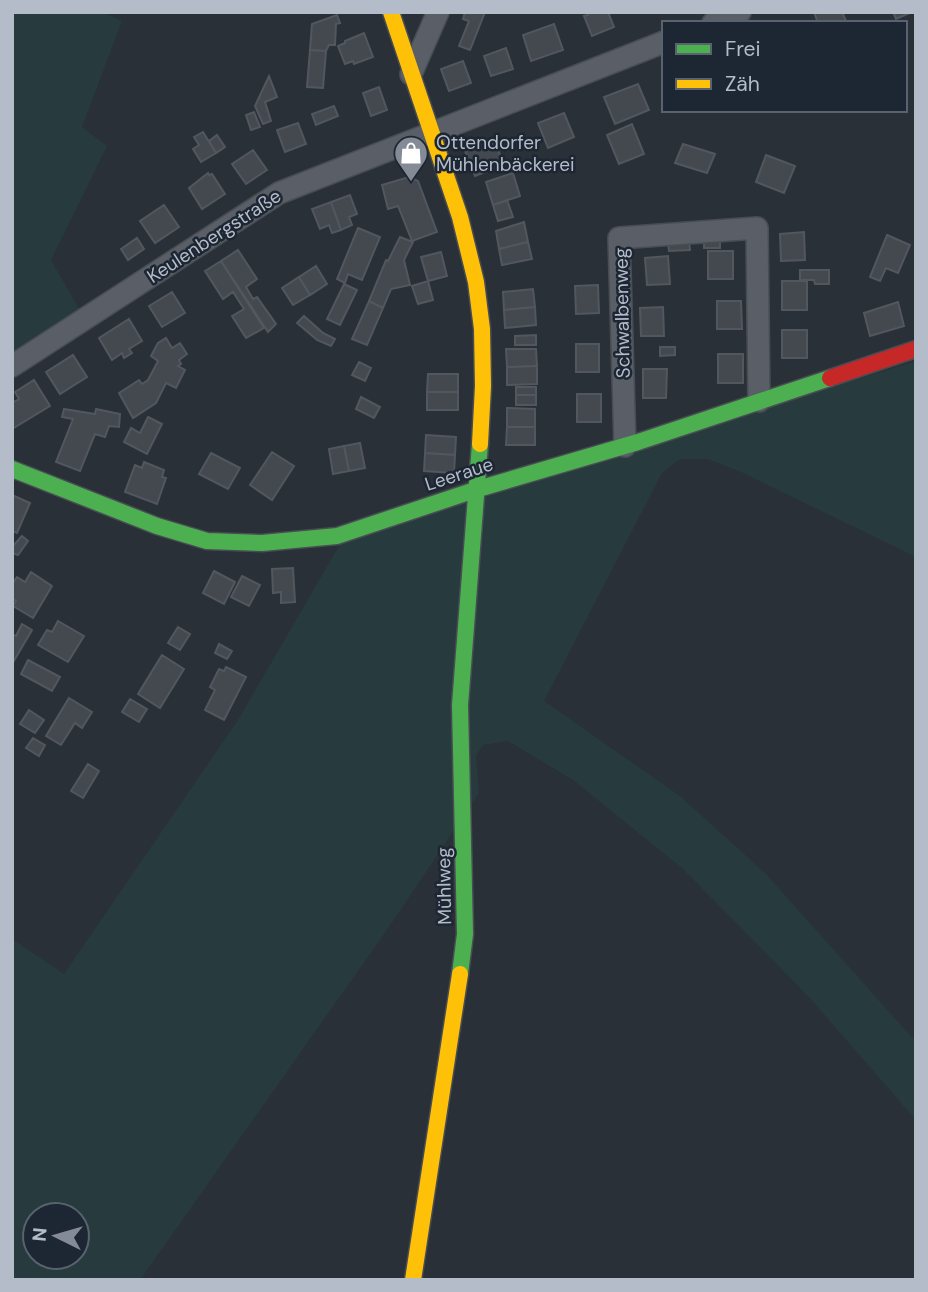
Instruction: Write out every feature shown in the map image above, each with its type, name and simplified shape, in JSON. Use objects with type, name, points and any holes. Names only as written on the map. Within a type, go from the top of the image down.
[{"type":"street","name":"Mühlweg","points":[[391,12],[460,217],[478,294],[483,386],[478,489],[460,705],[466,934],[413,1280]]},
{"type":"street","points":[[411,74],[438,12]]},
{"type":"street","points":[[718,21],[740,12]]},
{"type":"street","name":"Keulenbergstraße","points":[[12,366],[279,192],[662,43]]},
{"type":"street","name":"Schwalbenweg","points":[[625,446],[619,239],[757,228],[760,401]]},
{"type":"street","name":"Leeraue","points":[[12,469],[157,526],[207,541],[262,543],[337,536],[478,489],[625,446],[916,349]]},
{"type":"green space","points":[[12,12],[102,12],[122,21],[82,127],[107,146],[51,260],[79,309],[12,353]]},
{"type":"green space","points":[[916,361],[916,557],[743,473],[708,459],[680,459],[662,473],[544,701],[680,796],[767,875],[916,1042],[916,1120],[808,996],[682,868],[573,780],[508,741],[483,745],[476,756],[479,793],[391,924],[140,1280],[12,1280],[12,939],[64,974],[238,720],[343,539]]},
{"type":"building","points":[[465,12],[485,12],[470,50],[459,46],[469,21],[463,19]]},
{"type":"building","points":[[587,12],[608,12],[614,27],[592,36],[584,16],[588,15]]},
{"type":"building","points":[[814,12],[842,12],[846,21],[817,21]]},
{"type":"building","points":[[893,12],[912,12],[896,19]]},
{"type":"building","points":[[337,15],[340,23],[336,24],[335,45],[329,45],[326,51],[310,50],[312,24]]},
{"type":"building","points":[[554,24],[563,50],[531,61],[523,35]]},
{"type":"building","points":[[364,33],[373,57],[354,64],[353,61],[345,64],[338,46]]},
{"type":"building","points":[[506,48],[513,69],[491,76],[484,56]]},
{"type":"building","points":[[310,50],[326,51],[323,88],[307,87]]},
{"type":"building","points":[[463,61],[471,83],[449,91],[441,69]]},
{"type":"building","points":[[269,76],[277,97],[265,102],[271,121],[263,124],[255,106]]},
{"type":"building","points":[[638,84],[649,110],[615,124],[604,97]]},
{"type":"building","points":[[379,87],[387,110],[371,116],[363,93]]},
{"type":"building","points":[[334,106],[338,116],[316,125],[312,114]]},
{"type":"building","points":[[254,112],[260,127],[251,130],[246,115]]},
{"type":"building","points":[[564,113],[574,137],[548,148],[538,123]]},
{"type":"building","points":[[298,123],[306,144],[285,152],[277,130]]},
{"type":"building","points":[[632,124],[644,154],[619,164],[607,135]]},
{"type":"building","points":[[203,132],[216,153],[201,162],[193,149],[199,145],[194,137]]},
{"type":"building","points":[[217,135],[225,147],[216,153],[209,141]]},
{"type":"building","points":[[494,140],[504,165],[475,176],[465,151]]},
{"type":"building","points":[[683,144],[715,154],[707,173],[675,163]]},
{"type":"building","points":[[253,150],[267,170],[246,184],[232,164]]},
{"type":"building","points":[[766,155],[795,166],[784,193],[756,182]]},
{"type":"building","points":[[208,173],[212,174],[225,194],[202,209],[189,188]]},
{"type":"building","points":[[513,173],[520,196],[493,205],[486,182]]},
{"type":"building","points":[[409,177],[418,181],[437,232],[412,241],[398,206],[388,209],[382,185]]},
{"type":"building","points":[[350,195],[357,214],[349,217],[352,225],[341,230],[331,202]]},
{"type":"building","points":[[507,200],[513,217],[498,221],[493,205]]},
{"type":"building","points":[[331,202],[341,230],[332,233],[329,225],[320,229],[312,209]]},
{"type":"building","points":[[164,205],[179,227],[155,243],[140,221]]},
{"type":"building","points":[[524,222],[528,242],[499,249],[496,231]]},
{"type":"building","points":[[358,228],[380,237],[362,280],[348,274],[345,283],[337,279]]},
{"type":"building","points":[[804,232],[805,260],[781,261],[780,234]]},
{"type":"building","points":[[887,235],[910,245],[898,273],[886,268],[880,281],[870,277]]},
{"type":"building","points":[[400,237],[413,242],[404,260],[410,285],[391,289],[383,308],[369,301],[386,260],[388,261]]},
{"type":"building","points":[[137,238],[144,249],[128,260],[121,249]]},
{"type":"building","points":[[689,241],[690,250],[669,251],[668,243]]},
{"type":"building","points":[[704,241],[720,241],[720,248],[704,248]]},
{"type":"building","points":[[528,242],[532,259],[502,265],[499,249]]},
{"type":"building","points":[[238,250],[257,279],[246,287],[253,299],[257,297],[276,324],[268,332],[221,261]]},
{"type":"building","points":[[708,251],[733,251],[733,279],[708,279]]},
{"type":"building","points":[[441,252],[447,276],[428,281],[421,257]]},
{"type":"building","points":[[668,256],[670,284],[647,285],[645,258]]},
{"type":"building","points":[[221,261],[264,328],[246,338],[232,316],[244,309],[233,292],[223,299],[205,271]]},
{"type":"building","points":[[316,266],[327,284],[310,295],[299,277]]},
{"type":"building","points":[[800,270],[829,270],[829,284],[800,280]]},
{"type":"building","points":[[299,277],[310,295],[293,305],[282,288]]},
{"type":"building","points":[[428,281],[433,300],[418,304],[412,286]]},
{"type":"building","points":[[782,281],[807,281],[807,310],[782,310]]},
{"type":"building","points":[[344,284],[357,290],[340,325],[327,319]]},
{"type":"building","points":[[598,285],[599,313],[576,314],[575,286]]},
{"type":"building","points":[[533,289],[535,307],[504,310],[503,292]]},
{"type":"building","points":[[172,292],[185,313],[162,327],[149,306]]},
{"type":"building","points":[[369,301],[383,308],[367,345],[352,339]]},
{"type":"building","points":[[717,301],[741,301],[742,329],[717,329]]},
{"type":"building","points":[[898,302],[904,326],[870,336],[864,313]]},
{"type":"building","points":[[535,307],[536,325],[505,328],[504,310]]},
{"type":"building","points":[[663,307],[664,336],[641,336],[640,308]]},
{"type":"building","points":[[304,316],[323,333],[335,339],[331,346],[317,340],[297,323]]},
{"type":"building","points":[[129,319],[142,341],[129,349],[132,353],[124,358],[122,353],[112,360],[99,338]]},
{"type":"building","points":[[782,330],[807,330],[807,358],[782,358]]},
{"type":"building","points":[[536,335],[536,345],[515,345],[515,336]]},
{"type":"building","points":[[166,338],[172,348],[180,343],[187,354],[179,360],[181,364],[178,366],[185,370],[176,388],[166,383],[156,403],[133,418],[119,393],[139,380],[142,384],[148,380],[158,361],[151,356],[158,343]]},
{"type":"building","points":[[576,344],[599,344],[599,372],[576,372]]},
{"type":"building","points":[[660,347],[675,347],[675,355],[660,356]]},
{"type":"building","points":[[506,349],[536,349],[537,366],[507,367]]},
{"type":"building","points":[[718,354],[743,354],[743,383],[718,383]]},
{"type":"building","points":[[73,355],[87,377],[60,394],[46,372]]},
{"type":"building","points":[[359,362],[371,368],[365,381],[352,375]]},
{"type":"building","points":[[537,366],[537,384],[507,385],[507,367]]},
{"type":"building","points":[[643,369],[667,369],[666,398],[643,398]]},
{"type":"building","points":[[428,374],[458,374],[458,392],[427,392]]},
{"type":"building","points":[[34,380],[50,406],[12,429],[12,403],[19,399],[15,392]]},
{"type":"building","points":[[516,387],[536,387],[536,395],[516,395]]},
{"type":"building","points":[[427,392],[458,392],[458,410],[427,410]]},
{"type":"building","points":[[577,394],[601,394],[601,422],[577,422]]},
{"type":"building","points":[[516,395],[536,395],[536,405],[516,405]]},
{"type":"building","points":[[361,397],[380,407],[374,418],[356,409]]},
{"type":"building","points":[[507,408],[535,409],[535,427],[507,427]]},
{"type":"building","points":[[64,409],[95,414],[96,409],[120,414],[119,427],[109,426],[105,437],[95,434],[80,471],[56,462],[73,419],[62,417]]},
{"type":"building","points":[[148,417],[162,424],[147,454],[124,442],[131,428],[140,433]]},
{"type":"building","points":[[507,427],[535,427],[535,445],[506,445]]},
{"type":"building","points":[[426,435],[456,437],[455,455],[425,453]]},
{"type":"building","points":[[360,443],[365,468],[349,471],[344,446]]},
{"type":"building","points":[[344,446],[349,471],[333,474],[329,449]]},
{"type":"building","points":[[272,452],[294,466],[272,500],[250,485]]},
{"type":"building","points":[[211,453],[240,468],[228,489],[199,474]]},
{"type":"building","points":[[425,453],[455,455],[454,473],[424,471]]},
{"type":"building","points":[[144,462],[164,470],[162,477],[166,478],[157,504],[125,492],[135,465],[142,468]]},
{"type":"building","points":[[12,495],[30,503],[17,533],[12,531]]},
{"type":"building","points":[[22,536],[28,541],[18,555],[12,553],[12,547]]},
{"type":"building","points":[[293,568],[295,602],[281,603],[281,592],[273,593],[272,569]]},
{"type":"building","points":[[214,571],[235,582],[224,604],[203,593]]},
{"type":"building","points":[[31,572],[52,586],[33,618],[13,606],[16,601],[12,598],[12,584],[17,577],[25,582]]},
{"type":"building","points":[[242,576],[260,585],[249,606],[231,597]]},
{"type":"building","points":[[58,621],[84,636],[68,662],[38,645],[47,630],[52,632]]},
{"type":"building","points":[[22,624],[32,630],[12,664],[12,634],[16,636]]},
{"type":"building","points":[[178,627],[190,634],[180,650],[168,643]]},
{"type":"building","points":[[219,644],[232,651],[227,659],[215,653]]},
{"type":"building","points":[[162,655],[184,669],[160,708],[138,694]]},
{"type":"building","points":[[28,660],[60,677],[52,691],[21,674]]},
{"type":"building","points":[[226,667],[246,677],[224,720],[205,710],[215,690],[210,687],[219,669],[224,671]]},
{"type":"building","points":[[69,698],[92,712],[82,728],[75,723],[61,745],[46,736]]},
{"type":"building","points":[[130,699],[147,709],[139,722],[122,712]]},
{"type":"building","points":[[29,710],[44,720],[35,733],[20,724]]},
{"type":"building","points":[[33,738],[45,745],[39,756],[26,748]]},
{"type":"building","points":[[88,764],[99,771],[83,798],[71,791]]},
{"type":"traffic: fast","points":[[12,469],[157,526],[207,541],[262,543],[337,536],[478,489],[638,442],[830,378]]},
{"type":"traffic: fast","points":[[460,974],[465,934],[460,705],[480,444]]},
{"type":"traffic: slow","points":[[391,12],[460,217],[476,282],[482,329],[480,444]]},
{"type":"traffic: slow","points":[[413,1280],[460,974]]},
{"type":"traffic: jam","points":[[830,378],[916,349]]},
{"type":"place","name":"Ottendorfer Mühlenbäckerei","points":[[411,183]]}]
